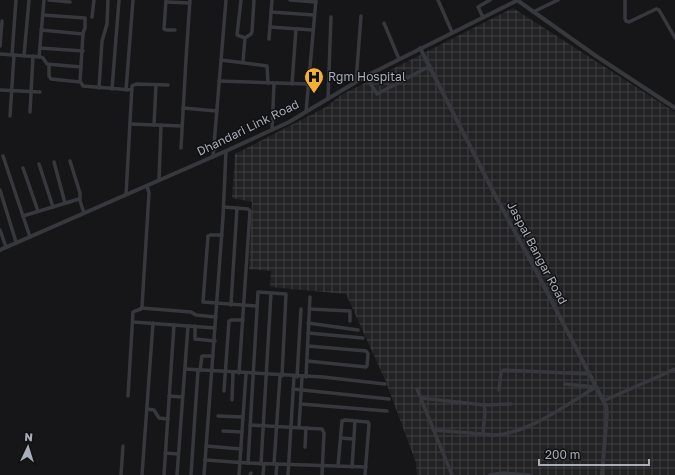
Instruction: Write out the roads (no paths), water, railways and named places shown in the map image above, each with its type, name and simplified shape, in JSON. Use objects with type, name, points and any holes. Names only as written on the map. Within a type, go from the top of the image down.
[{"type":"street","points":[[10,116],[16,0]]},
{"type":"street","points":[[24,56],[29,0]]},
{"type":"street","points":[[39,57],[44,0]]},
{"type":"street","points":[[50,0],[70,2]]},
{"type":"street","points":[[92,17],[94,0]]},
{"type":"street","points":[[99,88],[102,41],[107,24],[108,0]]},
{"type":"street","points":[[112,89],[119,0]]},
{"type":"street","points":[[126,90],[133,0]]},
{"type":"street","points":[[213,157],[226,0]]},
{"type":"street","points":[[241,0],[238,35],[245,38]]},
{"type":"street","points":[[245,38],[252,32],[254,0]]},
{"type":"street","points":[[269,39],[272,0]]},
{"type":"street","points":[[290,0],[316,1],[306,112]]},
{"type":"street","points":[[438,0],[452,32]]},
{"type":"street","points":[[483,17],[478,7],[490,0]]},
{"type":"street","points":[[517,0],[596,56],[675,108]]},
{"type":"street","name":"Dhandari Link Road","points":[[0,250],[226,152],[272,130],[306,112],[366,76],[517,0]]},
{"type":"street","points":[[533,12],[558,0]]},
{"type":"street","points":[[625,0],[626,21],[629,22],[657,9],[660,11],[675,38]]},
{"type":"street","points":[[175,30],[164,29],[166,1],[190,1],[181,148]]},
{"type":"street","points":[[271,12],[314,15]]},
{"type":"street","points":[[43,15],[84,18],[85,28],[83,33],[80,82]]},
{"type":"street","points":[[356,82],[361,16]]},
{"type":"street","points":[[328,98],[331,17]]},
{"type":"street","points":[[0,46],[2,21]]},
{"type":"street","points":[[384,23],[399,59]]},
{"type":"street","points":[[270,27],[313,30]]},
{"type":"street","points":[[292,84],[296,29]]},
{"type":"street","points":[[42,30],[83,33]]},
{"type":"street","points":[[243,62],[245,38]]},
{"type":"street","points":[[40,48],[83,51]]},
{"type":"street","name":"Jaspal Bangar Road","points":[[420,48],[603,401],[607,412],[602,475]]},
{"type":"street","points":[[0,54],[33,56],[43,58],[49,65],[81,67]]},
{"type":"street","points":[[30,112],[33,56]]},
{"type":"street","points":[[221,60],[267,66],[268,83]]},
{"type":"street","points":[[49,65],[49,76],[51,79],[80,82],[86,87],[132,90]]},
{"type":"street","points":[[366,76],[377,94],[430,66]]},
{"type":"street","points":[[220,81],[308,84]]},
{"type":"street","points":[[272,130],[274,84]]},
{"type":"street","points":[[126,195],[133,85],[168,85]]},
{"type":"street","points":[[154,125],[156,85]]},
{"type":"street","points":[[0,90],[40,92]]},
{"type":"street","points":[[183,108],[217,111]]},
{"type":"street","points":[[130,124],[182,126]]},
{"type":"street","points":[[159,180],[161,125]]},
{"type":"street","points":[[204,475],[216,328],[226,152]]},
{"type":"street","points":[[3,156],[30,237]]},
{"type":"street","points":[[70,161],[80,193],[84,213]]},
{"type":"street","points":[[54,162],[65,203]]},
{"type":"street","points":[[39,164],[53,207]]},
{"type":"street","points":[[23,168],[38,211]]},
{"type":"street","points":[[141,308],[149,193],[147,186]]},
{"type":"street","points":[[0,190],[16,242]]},
{"type":"street","points":[[23,216],[80,199]]},
{"type":"street","points":[[224,207],[248,209],[250,211],[239,373]]},
{"type":"street","points":[[231,305],[237,208]]},
{"type":"street","points":[[0,230],[6,247]]},
{"type":"street","points":[[222,235],[208,236],[203,302],[257,306]]},
{"type":"street","points":[[248,463],[258,292],[286,294],[281,376],[276,426],[276,475]]},
{"type":"street","points":[[263,475],[263,426],[271,293]]},
{"type":"street","points":[[299,428],[302,390],[307,361],[310,297]]},
{"type":"street","points":[[128,396],[132,322],[134,311],[141,308],[191,312],[196,315],[216,317]]},
{"type":"street","points":[[288,475],[290,427],[300,309]]},
{"type":"street","points":[[310,309],[350,311],[350,321]]},
{"type":"street","points":[[224,391],[229,321],[243,320]]},
{"type":"street","points":[[132,322],[216,328]]},
{"type":"street","points":[[142,475],[153,323]]},
{"type":"street","points":[[308,323],[358,330]]},
{"type":"street","points":[[164,475],[174,325]]},
{"type":"street","points":[[177,475],[188,326]]},
{"type":"street","points":[[195,326],[195,339],[214,341]]},
{"type":"street","points":[[308,333],[363,338]]},
{"type":"street","points":[[307,361],[367,367],[368,354],[366,351],[308,346]]},
{"type":"street","points":[[191,475],[199,370],[202,356],[213,356]]},
{"type":"street","points":[[603,401],[675,368]]},
{"type":"street","points":[[184,369],[385,384]]},
{"type":"street","points":[[499,390],[501,372],[504,370],[589,374]]},
{"type":"street","points":[[232,400],[234,373]]},
{"type":"street","points":[[239,475],[246,374]]},
{"type":"street","points":[[566,384],[596,387]]},
{"type":"street","points":[[433,430],[500,435],[532,425],[596,387]]},
{"type":"street","points":[[293,389],[390,398]]},
{"type":"street","points":[[417,389],[452,475]]},
{"type":"street","points":[[169,396],[182,397]]},
{"type":"street","points":[[421,398],[484,405],[511,404]]},
{"type":"street","points":[[301,404],[387,411]]},
{"type":"street","points":[[483,434],[485,411],[484,405]]},
{"type":"street","points":[[146,409],[154,410],[159,418],[168,419]]},
{"type":"street","points":[[218,416],[243,417]]},
{"type":"street","points":[[338,466],[342,421],[369,423],[365,475]]},
{"type":"street","points":[[352,467],[355,421]]},
{"type":"street","points":[[250,425],[321,428],[324,430],[322,475]]},
{"type":"street","points":[[305,447],[306,428]]},
{"type":"street","points":[[223,431],[242,432]]},
{"type":"street","points":[[340,438],[354,439]]},
{"type":"street","points":[[121,475],[123,446]]},
{"type":"street","points":[[206,446],[241,449]]},
{"type":"street","points":[[165,453],[178,454]]},
{"type":"street","points":[[205,460],[262,464],[366,467]]},
{"type":"street","points":[[490,475],[503,473],[529,475]]},
{"type":"place","name":"Rgm Hospital","points":[[314,94]]}]
